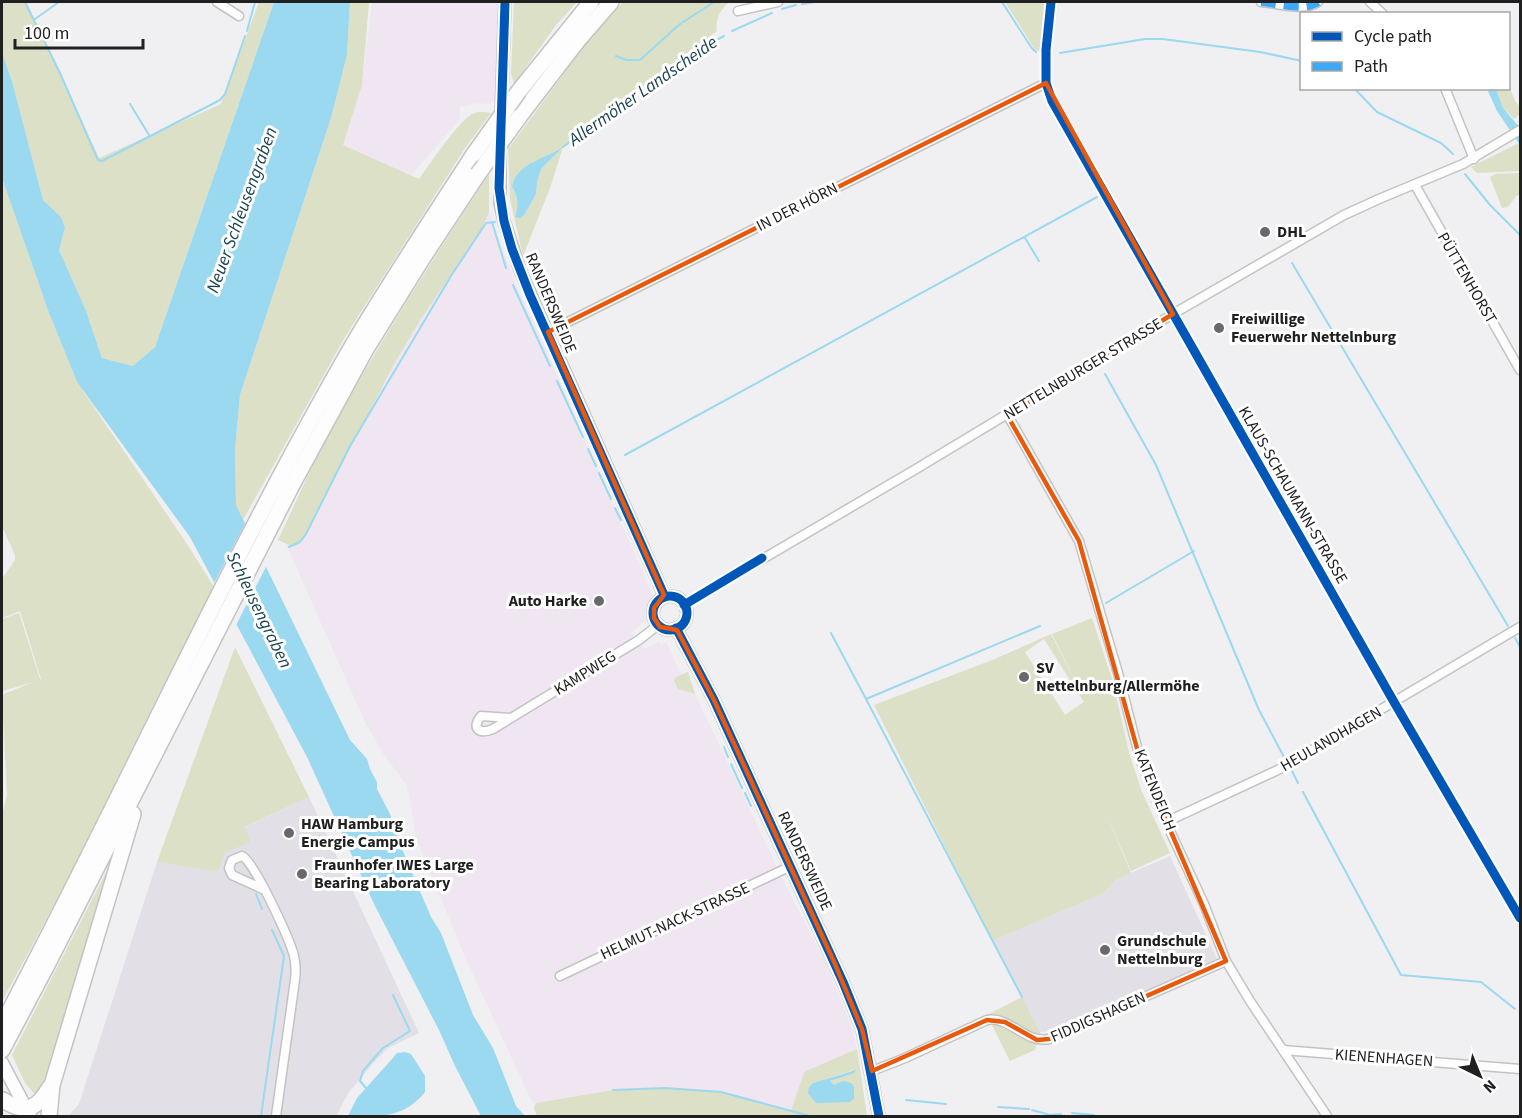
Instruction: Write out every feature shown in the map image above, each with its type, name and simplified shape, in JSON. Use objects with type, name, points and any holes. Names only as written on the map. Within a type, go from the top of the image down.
[{"type":"highway","points":[[2,1025],[96,844],[264,507],[355,342],[474,154],[519,91],[591,2]]},
{"type":"highway","points":[[2,1050],[273,522],[366,350],[478,174],[519,117],[610,2]]},
{"type":"highway","points":[[49,1116],[52,1085],[147,771]]},
{"type":"highway","points":[[2,1098],[17,1107],[23,1114],[41,1102],[52,1085]]},
{"type":"main road","points":[[2,1063],[13,1084],[23,1114]]},
{"type":"street","points":[[218,2],[239,16]]},
{"type":"street","name":"RANDERSWEIDE","points":[[505,2],[499,171],[501,202],[516,260],[665,597]]},
{"type":"street","points":[[738,11],[778,2]]},
{"type":"street","points":[[1046,83],[1046,50],[1051,2]]},
{"type":"street","points":[[1261,2],[1312,6],[1318,2]]},
{"type":"street","name":"IN DER HÖRN","points":[[548,332],[1046,83]]},
{"type":"street","name":"KLAUS-SCHAUMANN-STRASSE","points":[[1046,83],[1052,101],[1173,314],[1394,702],[1521,918]]},
{"type":"street","points":[[1445,90],[1473,159]]},
{"type":"street","name":"NETTELNBURGER STRASSE","points":[[684,605],[1173,314],[1352,211],[1473,159],[1517,132]]},
{"type":"street","name":"PÜTTENHORST","points":[[1415,185],[1521,370]]},
{"type":"street","name":"KATENDEICH","points":[[1007,414],[1079,541],[1125,695],[1140,759],[1166,822],[1191,873],[1226,961],[1327,1116]]},
{"type":"street","points":[[665,597],[676,597],[684,605],[686,616],[681,625],[665,629],[658,625],[654,618],[656,603],[665,597]]},
{"type":"street","name":"KAMPWEG","points":[[511,718],[633,644],[658,625]]},
{"type":"street","name":"HEULANDHAGEN","points":[[1166,822],[1282,768],[1521,627]]},
{"type":"street","name":"RANDERSWEIDE","points":[[676,628],[714,700],[791,866],[862,1029],[879,1116]]},
{"type":"street","points":[[264,890],[232,875],[229,868],[232,860],[239,856],[248,858],[264,890],[291,949],[296,967],[276,1116]]},
{"type":"street","name":"HELMUT-NACK-STRASSE","points":[[560,976],[791,866]]},
{"type":"street","name":"FIDDIGSHAGEN","points":[[872,1071],[987,1020],[1005,1022],[1026,1036],[1037,1040],[1049,1039],[1226,961]]},
{"type":"street","name":"KIENENHAGEN","points":[[1283,1050],[1521,1069]]},
{"type":"highlighted area","points":[[1046,83],[1173,314],[1007,415],[1079,541],[1140,759],[1226,961],[1049,1039],[1037,1040],[1005,1022],[987,1020],[872,1071],[862,1029],[835,964],[714,700],[677,630],[660,627],[654,618],[654,608],[664,595],[548,332]]},
{"type":"shaded area","points":[[372,2],[498,2],[496,98],[489,104],[477,103],[460,107],[459,120],[411,175],[343,145],[362,85]]},
{"type":"shaded area","points":[[489,212],[517,288],[653,596],[647,619],[631,633],[645,649],[659,642],[661,645],[666,642],[681,674],[688,672],[695,694],[783,880],[828,967],[852,1029],[857,1049],[804,1072],[792,1111],[756,1101],[613,1090],[536,1103],[531,1100],[465,957],[416,838],[407,785],[384,755],[365,722],[286,544],[291,546],[306,534],[393,366],[419,322],[482,229]]},
{"type":"shaded area","points":[[309,797],[419,1033],[388,1048],[377,1059],[349,1092],[336,1116],[68,1116],[79,1104],[157,862],[218,872],[226,852],[244,828]]},
{"type":"shaded area","name":"Grundschule Nettelnburg","points":[[1170,856],[1217,959],[1057,1030],[1040,1032],[992,941],[1102,894],[1117,879]]},
{"type":"green space","points":[[2,2],[26,2],[99,158],[221,104],[259,2],[274,2],[155,347],[133,366],[102,358],[85,308],[59,250],[65,228],[61,217],[43,200],[12,81],[2,53]]},
{"type":"green space","points":[[350,2],[369,2],[362,85],[343,145],[419,179],[451,135],[466,119],[477,112],[491,113],[465,148],[345,337],[243,520],[236,505],[235,450],[240,395],[331,118],[347,55]]},
{"type":"green space","points":[[514,2],[577,2],[556,25],[514,84],[511,73]]},
{"type":"green space","points":[[623,2],[729,2],[719,15],[717,31],[563,147],[550,188],[523,256],[510,199],[508,149],[586,44]],"holes":[[[560,150],[541,169],[536,194],[525,214],[518,209],[516,194],[512,187],[533,162]]]},
{"type":"green space","points":[[1005,2],[1046,2],[1041,51],[1036,50],[1032,45]]},
{"type":"green space","points":[[1510,88],[1520,107],[1520,114],[1514,119],[1503,108],[1496,90]]},
{"type":"green space","points":[[1519,143],[1520,171],[1477,173],[1471,167]]},
{"type":"green space","points":[[1520,173],[1520,194],[1508,207],[1502,208],[1490,177],[1495,174]]},
{"type":"green space","points":[[489,174],[489,212],[482,229],[419,322],[393,366],[306,534],[300,542],[291,546],[278,540],[321,449],[385,336]]},
{"type":"green space","points":[[2,178],[49,313],[77,382],[214,587],[57,899],[2,1001],[2,816],[7,795],[2,695],[33,682],[3,691],[2,619],[19,613],[41,679],[20,611],[2,618],[2,579],[15,560],[15,555],[2,526]]},
{"type":"green space","points":[[1092,618],[1112,679],[1130,756],[1142,792],[1170,853],[1131,871],[1103,806],[1131,873],[1117,879],[1102,894],[992,941],[874,705],[995,659],[1051,634],[1082,695],[1052,634]],"holes":[[[1044,639],[1084,702],[1065,715],[1025,652]]]},
{"type":"green space","points":[[235,647],[309,797],[245,827],[251,842],[226,852],[218,872],[157,862]]},
{"type":"green space","points":[[688,672],[695,694],[678,689],[674,681],[676,677]]},
{"type":"green space","points":[[113,859],[44,1089],[38,1098],[25,1083],[12,1055]]},
{"type":"green space","points":[[1022,997],[1040,1032],[1035,1050],[1010,1061],[987,1015]]},
{"type":"green space","points":[[857,1049],[867,1116],[537,1116],[534,1108],[536,1103],[613,1090],[665,1088],[721,1092],[791,1111],[804,1072]],"holes":[[[854,1070],[830,1081],[832,1085],[836,1085],[854,1099],[850,1102],[814,1101],[813,1083]]]},
{"type":"water","points":[[274,2],[350,2],[347,55],[331,118],[240,395],[235,450],[236,505],[350,740],[367,759],[377,782],[377,789],[390,814],[399,842],[431,917],[441,933],[473,1015],[493,1048],[516,1106],[525,1116],[481,1116],[375,906],[307,757],[190,537],[77,382],[49,313],[2,178],[2,53],[12,81],[43,200],[61,217],[65,228],[59,250],[85,308],[102,358],[133,366],[155,347]]},
{"type":"water","points":[[1487,90],[1496,90],[1503,108],[1520,128],[1520,145],[1497,111]]},
{"type":"water","points":[[563,147],[541,169],[536,194],[525,214],[520,218],[515,217],[517,201],[512,187],[515,179],[533,162]]},
{"type":"water","points":[[397,1053],[411,1054],[425,1076],[425,1092],[417,1101],[391,1114],[348,1116],[357,1098]]},
{"type":"water","points":[[856,1070],[854,1073],[830,1081],[834,1085],[843,1081],[851,1083],[854,1087],[854,1099],[850,1102],[816,1103],[808,1093],[813,1083]]},
{"type":"pier","points":[[247,520],[268,563],[235,627],[213,585]]},
{"type":"waterway","points":[[25,2],[60,73],[98,160],[102,161],[220,100],[225,94],[245,36]]},
{"type":"waterway","points":[[35,19],[59,2]]},
{"type":"waterway","points":[[247,31],[255,2]]},
{"type":"waterway","points":[[616,56],[626,60],[640,60],[680,24],[714,2]]},
{"type":"waterway","name":"Allermöher Landscheide","points":[[802,4],[815,2]]},
{"type":"waterway","points":[[1002,2],[1036,52]]},
{"type":"waterway","name":"Allermöher Landscheide","points":[[782,9],[796,5]]},
{"type":"waterway","name":"Allermöher Landscheide","points":[[732,31],[772,13]]},
{"type":"waterway","name":"Allermöher Landscheide","points":[[563,147],[698,50],[724,36]]},
{"type":"waterway","points":[[1060,53],[1145,39],[1163,39],[1260,52],[1300,61]]},
{"type":"waterway","points":[[1356,90],[1377,112],[1441,143],[1453,154]]},
{"type":"waterway","points":[[130,104],[149,135]]},
{"type":"waterway","points":[[1465,174],[1490,205],[1520,235]]},
{"type":"waterway","points":[[625,455],[1097,197]]},
{"type":"waterway","points":[[492,222],[506,268]]},
{"type":"waterway","points":[[289,547],[300,542],[306,534],[350,446],[451,276],[486,223],[495,222]]},
{"type":"waterway","points":[[1025,238],[1039,261]]},
{"type":"waterway","points":[[1292,263],[1508,626]]},
{"type":"waterway","points":[[513,285],[550,366]]},
{"type":"waterway","points":[[1105,374],[1156,465],[1259,710],[1284,757]]},
{"type":"waterway","points":[[557,381],[583,437]]},
{"type":"waterway","points":[[588,449],[596,466]]},
{"type":"waterway","points":[[599,473],[611,499]]},
{"type":"waterway","points":[[615,508],[621,520]]},
{"type":"waterway","points":[[1106,603],[1194,551]]},
{"type":"waterway","points":[[831,633],[866,699],[1040,626]]},
{"type":"waterway","points":[[1515,638],[1520,647]]},
{"type":"waterway","points":[[866,699],[1022,997]]},
{"type":"waterway","points":[[724,747],[728,757]]},
{"type":"waterway","points":[[731,764],[742,788]]},
{"type":"waterway","points":[[1291,769],[1298,783]]},
{"type":"waterway","points":[[1303,792],[1401,975],[1481,982],[1515,1009]]},
{"type":"waterway","points":[[745,793],[751,806]]},
{"type":"waterway","points":[[256,894],[262,909]]},
{"type":"waterway","points":[[261,1116],[284,956],[272,930]]},
{"type":"waterway","points":[[366,1088],[360,1081],[363,1071],[383,1048],[410,1031],[393,995]]},
{"type":"waterway","points":[[613,1090],[665,1088],[721,1092],[810,1116]]},
{"type":"waterway","points":[[906,1100],[946,1104]]},
{"type":"waterway","points":[[998,1107],[1029,1109]]},
{"type":"waterway","points":[[1032,1110],[1050,1115],[1061,1114]]},
{"type":"waterway","points":[[1072,1113],[1094,1115]]},
{"type":"marked path","points":[[1261,2],[1298,7],[1318,2]]},
{"type":"cycle path","points":[[505,2],[499,188],[504,221],[530,295],[665,597]]},
{"type":"cycle path","points":[[1051,2],[1046,50],[1046,83],[1052,101],[1394,702],[1520,918]]},
{"type":"cycle path","points":[[684,605],[762,558]]},
{"type":"cycle path","points":[[670,596],[682,601],[687,613],[682,625],[670,630],[658,625],[653,613],[658,601],[670,596]]},
{"type":"cycle path","points":[[676,628],[714,700],[843,982],[862,1029],[879,1116]]},
{"type":"place","name":"DHL","points":[[1265,232]]},
{"type":"place","name":"Freiwillige Feuerwehr Nettelnburg","points":[[1219,328]]},
{"type":"place","name":"Auto Harke","points":[[599,601]]},
{"type":"place","name":"SV Nettelnburg/Allermöhe","points":[[1024,677]]},
{"type":"place","name":"HAW Hamburg Energie Campus","points":[[289,833]]},
{"type":"place","name":"Fraunhofer IWES Large Bearing Laboratory","points":[[302,874]]},
{"type":"place","name":"Grundschule Nettelnburg","points":[[1105,950]]},
{"type":"water label","name":"Neuer Schleusengraben","points":[[242,210]]},
{"type":"water label","name":"Schleusengraben","points":[[259,610]]}]
